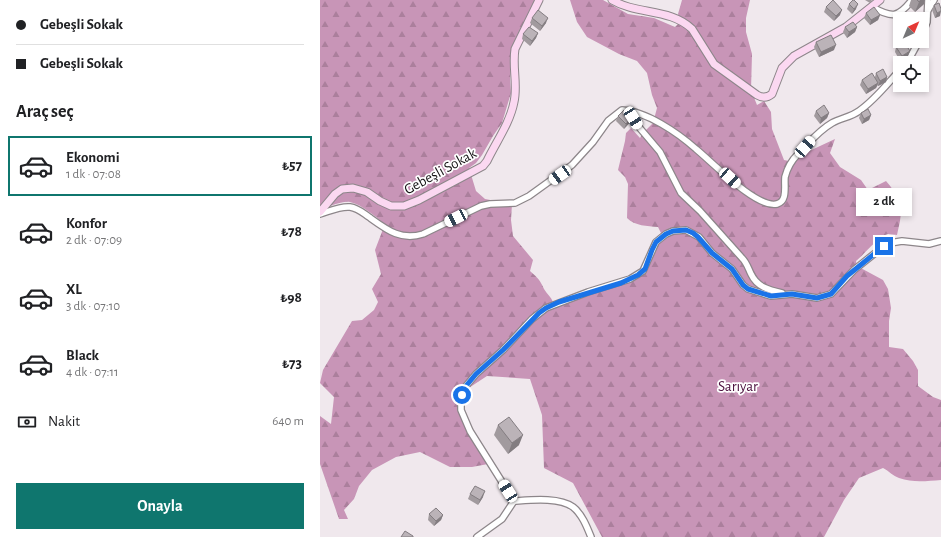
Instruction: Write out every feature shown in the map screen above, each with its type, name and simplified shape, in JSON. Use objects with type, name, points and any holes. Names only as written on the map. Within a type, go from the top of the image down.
[{"type":"street","name":"Gebeşli Sokak","points":[[320,213],[335,194],[342,189],[353,188],[367,192],[380,201],[391,206],[404,206],[419,200],[483,166],[512,112],[515,100],[515,50],[539,0]]},
{"type":"street","points":[[612,0],[631,8],[677,18],[687,24],[692,29],[714,64],[756,95],[765,98],[772,94],[782,68],[794,56],[846,27],[880,0]]},
{"type":"street","points":[[872,7],[892,15],[899,14],[912,0]]},
{"type":"street","points":[[928,0],[928,11]]},
{"type":"street","points":[[928,11],[934,0]]},
{"type":"street","points":[[628,110],[645,115],[684,139],[747,194],[762,201],[776,204],[781,202],[784,198],[785,178],[790,165],[796,156],[814,137],[831,124],[859,112],[893,77]]},
{"type":"street","name":"Gebeşli Sokak","points":[[320,213],[343,207],[351,207],[360,211],[393,233],[403,236],[414,236],[429,231],[481,206],[490,204],[515,203],[529,196],[572,165],[593,142],[608,121],[622,110],[628,110]]},
{"type":"street","points":[[628,110],[638,126],[660,152],[681,194],[700,211],[742,258],[747,264],[757,283],[764,288],[786,294],[817,298],[825,297],[831,294],[854,270],[884,246],[890,243],[902,242],[929,244],[941,241]]},
{"type":"street","points":[[514,501],[470,431],[461,410],[462,395],[466,386],[476,374],[503,350],[539,313],[559,302],[621,283],[638,275],[645,269],[656,242],[666,234],[680,230],[693,233],[698,237],[712,253],[732,269],[743,285],[748,289],[771,296],[786,294]]},
{"type":"street","points":[[514,501],[546,500],[568,504],[583,518],[591,537]]},
{"type":"street","points":[[477,537],[502,519],[514,501]]},
{"type":"green space","name":"Sarıyar","points":[[320,0],[537,0],[522,26],[512,48],[510,78],[511,93],[502,123],[482,155],[476,163],[469,168],[476,191],[485,199],[512,204],[511,220],[513,236],[533,260],[530,271],[541,283],[553,302],[630,278],[643,266],[654,241],[661,233],[658,227],[637,224],[627,218],[628,184],[625,177],[618,170],[626,133],[631,128],[640,138],[653,123],[657,108],[652,95],[647,73],[637,61],[619,54],[587,37],[577,22],[570,0],[603,0],[628,14],[654,18],[675,27],[681,21],[678,14],[682,0],[750,0],[746,18],[746,32],[752,54],[751,90],[757,105],[764,101],[771,112],[772,129],[784,160],[789,161],[799,150],[805,153],[835,139],[830,153],[840,167],[861,180],[868,190],[886,181],[899,200],[901,212],[897,235],[888,234],[880,238],[856,261],[857,266],[883,280],[888,289],[891,308],[889,321],[889,347],[903,349],[918,370],[918,386],[933,397],[941,400],[941,480],[904,480],[883,468],[859,478],[844,500],[824,537],[602,537],[573,483],[544,468],[542,415],[530,379],[487,376],[458,395],[459,411],[488,464],[472,467],[450,467],[420,452],[396,457],[372,470],[359,486],[354,499],[344,510],[348,519],[339,519],[320,464],[320,416],[331,424],[334,397],[320,383],[323,370],[352,321],[362,320],[374,310],[378,302],[372,289],[381,274],[375,250],[385,224],[355,203],[339,203],[320,210]]},
{"type":"building","points":[[833,0],[842,10],[836,16],[826,7]]},
{"type":"building","points":[[853,0],[858,4],[854,9],[849,4]]},
{"type":"building","points":[[939,3],[941,11],[937,13],[934,5]]},
{"type":"building","points":[[874,7],[880,15],[871,20],[866,13]]},
{"type":"building","points":[[538,10],[548,18],[542,26],[532,18]]},
{"type":"building","points":[[853,22],[857,27],[849,32],[845,27]]},
{"type":"building","points":[[529,27],[538,33],[532,41],[523,34]]},
{"type":"building","points":[[831,35],[836,45],[821,52],[816,42]]},
{"type":"building","points":[[897,48],[908,48],[910,51],[902,56]]},
{"type":"building","points":[[883,69],[887,77],[880,81],[876,73]]},
{"type":"building","points":[[872,73],[878,83],[868,89],[862,80]]},
{"type":"building","points":[[824,105],[829,113],[821,118],[816,111]]},
{"type":"building","points":[[626,108],[634,115],[626,124],[618,116]]},
{"type":"building","points":[[868,109],[871,115],[864,119],[861,113]]},
{"type":"building","points":[[509,417],[523,435],[512,443],[498,425]]},
{"type":"building","points":[[475,486],[485,491],[480,500],[470,494]]},
{"type":"building","points":[[436,508],[443,515],[436,521],[429,514]]},
{"type":"building","points":[[405,531],[413,536],[413,537],[401,537]]},
{"type":"route","points":[[462,395],[466,386],[476,374],[491,362],[539,313],[559,302],[621,283],[638,275],[645,269],[656,242],[666,234],[673,231],[686,230],[693,233],[712,253],[735,272],[743,285],[748,289],[771,296],[792,294],[809,298],[825,297],[836,290],[847,276],[884,246]]}]
